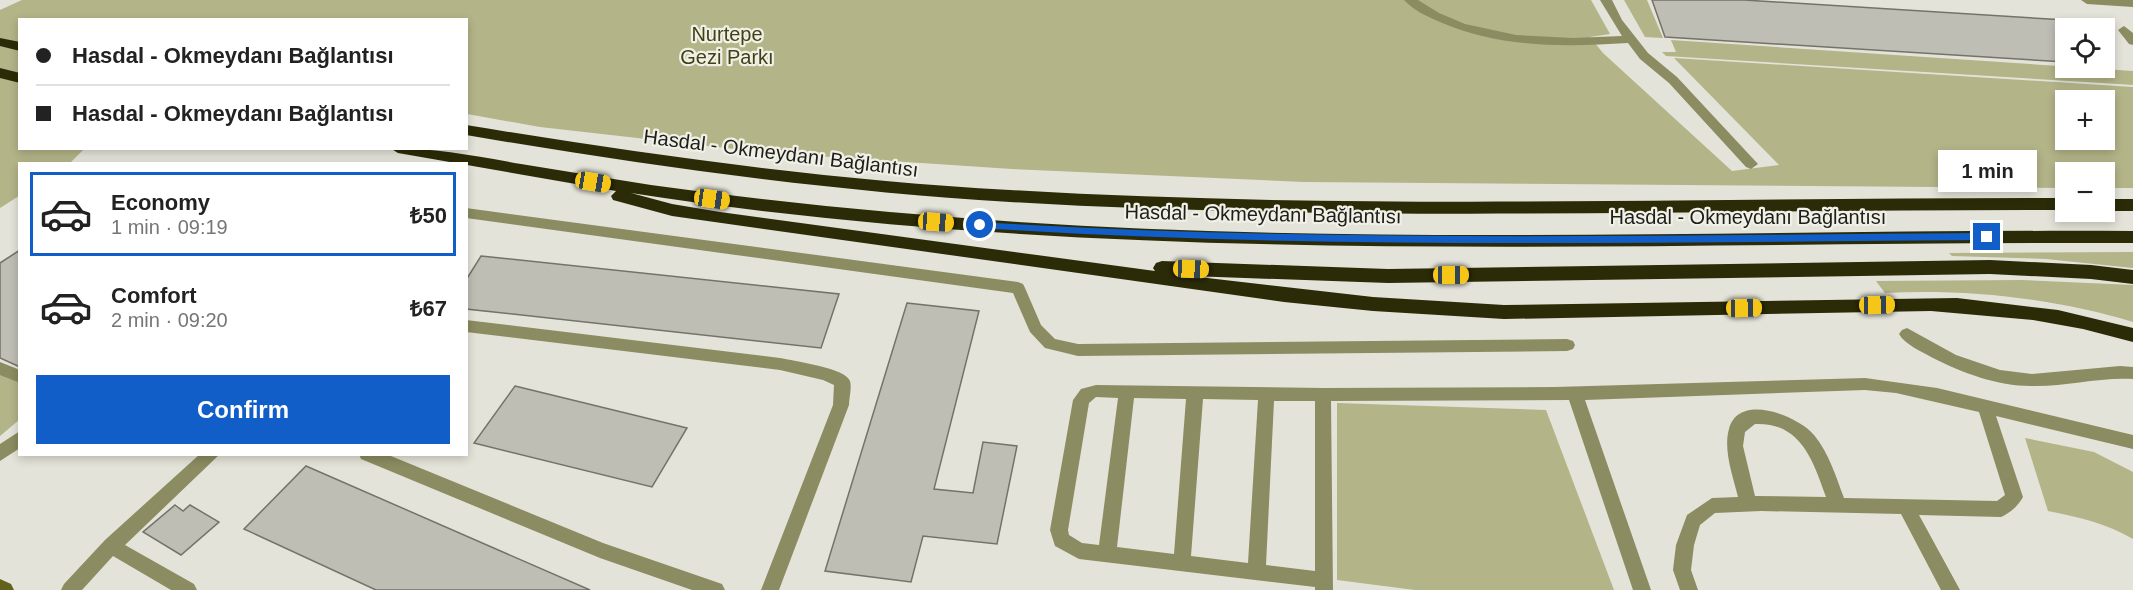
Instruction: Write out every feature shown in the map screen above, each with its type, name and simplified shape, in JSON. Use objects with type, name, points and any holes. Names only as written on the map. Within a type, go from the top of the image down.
[{"type":"highway","points":[[0,42],[18,46]]},
{"type":"highway","points":[[0,73],[18,78]]},
{"type":"highway","name":"Hasdal - Okmeydanı Bağlantısı","points":[[468,130],[571,148],[762,174],[911,189],[1099,201],[1475,208],[2055,204]]},
{"type":"highway","name":"Hasdal - Okmeydanı Bağlantısı","points":[[409,150],[572,179],[821,212],[947,223],[1105,232],[1307,238],[1532,240],[2133,237]]},
{"type":"highway","points":[[572,179],[624,198],[700,215],[1094,267],[1284,295],[1450,310],[1525,312],[1931,304],[1987,306],[2033,312],[2133,335]]},
{"type":"highway","points":[[2115,205],[2133,205]]},
{"type":"highway","points":[[1094,267],[1388,276],[1990,267],[2091,272],[2133,277]]},
{"type":"main road","points":[[0,587],[5,590]]},
{"type":"street","points":[[1410,0],[1442,20],[1482,33],[1576,43],[1630,39]]},
{"type":"street","points":[[1606,0],[1630,39],[1751,164]]},
{"type":"street","points":[[2087,0],[2133,1]]},
{"type":"street","points":[[2124,30],[2133,41]]},
{"type":"street","points":[[468,213],[1018,288],[1035,328],[1050,344],[1078,350],[1567,345]]},
{"type":"street","points":[[468,326],[780,364],[827,374],[842,382],[841,405],[770,590]]},
{"type":"street","points":[[1908,334],[1927,348],[1958,364],[2019,379],[2029,380],[2095,372],[2133,373]]},
{"type":"street","points":[[0,368],[18,376]]},
{"type":"street","points":[[1323,395],[1324,585],[1257,572],[1079,551],[1061,540],[1060,518],[1080,400],[1087,393],[1096,392],[1323,395],[1575,393],[1865,384],[1896,387],[1985,406],[2133,442]]},
{"type":"street","points":[[1107,554],[1127,392]]},
{"type":"street","points":[[1182,563],[1195,393]]},
{"type":"street","points":[[1575,393],[1642,590]]},
{"type":"street","points":[[1257,572],[1266,394]]},
{"type":"street","points":[[1689,590],[1682,570],[1685,544],[1693,520],[1712,506],[1748,503],[2001,509],[2014,497],[1985,406]]},
{"type":"street","points":[[1748,503],[1736,446],[1737,429],[1748,418],[1776,418],[1800,429],[1820,457],[1838,505]]},
{"type":"street","points":[[0,454],[18,440]]},
{"type":"street","points":[[70,590],[111,546],[210,456]]},
{"type":"street","points":[[372,456],[600,550],[716,590]]},
{"type":"street","points":[[1905,507],[1951,590]]},
{"type":"street","points":[[111,546],[188,590]]},
{"type":"green space","name":"Nurtepe Gezi Parkı","points":[[22,0],[1591,0],[1610,34],[1590,37],[1603,53],[1732,171],[1779,165],[1674,58],[2133,87],[2133,188],[2115,188],[2115,162],[2055,162],[2055,188],[1304,182],[1012,169],[770,153],[540,127],[468,114],[468,18],[18,18],[18,150],[83,150],[71,162],[18,162],[18,197],[0,208],[0,10]]},
{"type":"green space","points":[[1624,0],[1647,0],[1663,38],[1645,37]]},
{"type":"green space","points":[[1671,40],[2055,66],[2055,78],[2115,78],[2115,70],[2133,71],[2133,85],[1666,56],[1662,52],[1676,52]]},
{"type":"green space","points":[[2133,252],[2133,268],[2046,259],[1952,256],[1949,253]]},
{"type":"green space","points":[[2022,280],[2133,285],[2133,322],[2072,307],[2010,297],[1948,292],[1885,293],[1876,281]]},
{"type":"green space","points":[[0,374],[18,382],[18,421],[0,436]]},
{"type":"green space","points":[[1337,403],[1546,410],[1614,590],[1415,590],[1337,580]]},
{"type":"green space","points":[[2025,438],[2094,452],[2133,472],[2133,539],[2123,533],[2081,518],[2048,511]]},
{"type":"building","points":[[1652,0],[1744,0],[2055,19],[2055,61],[1665,37]]},
{"type":"building","points":[[18,251],[18,366],[0,358],[0,263]]},
{"type":"building","points":[[481,256],[839,294],[821,348],[468,309],[468,277]]},
{"type":"building","points":[[907,303],[979,311],[934,489],[973,493],[983,442],[1017,446],[997,544],[923,536],[911,582],[825,571]]},
{"type":"building","points":[[515,386],[687,428],[652,487],[474,443]]},
{"type":"building","points":[[306,466],[590,590],[376,590],[244,529]]},
{"type":"building","points":[[175,505],[183,511],[190,505],[219,522],[181,555],[143,532]]},
{"type":"route","points":[[980,225],[1069,231],[1307,238],[1532,240],[1987,237]]}]
